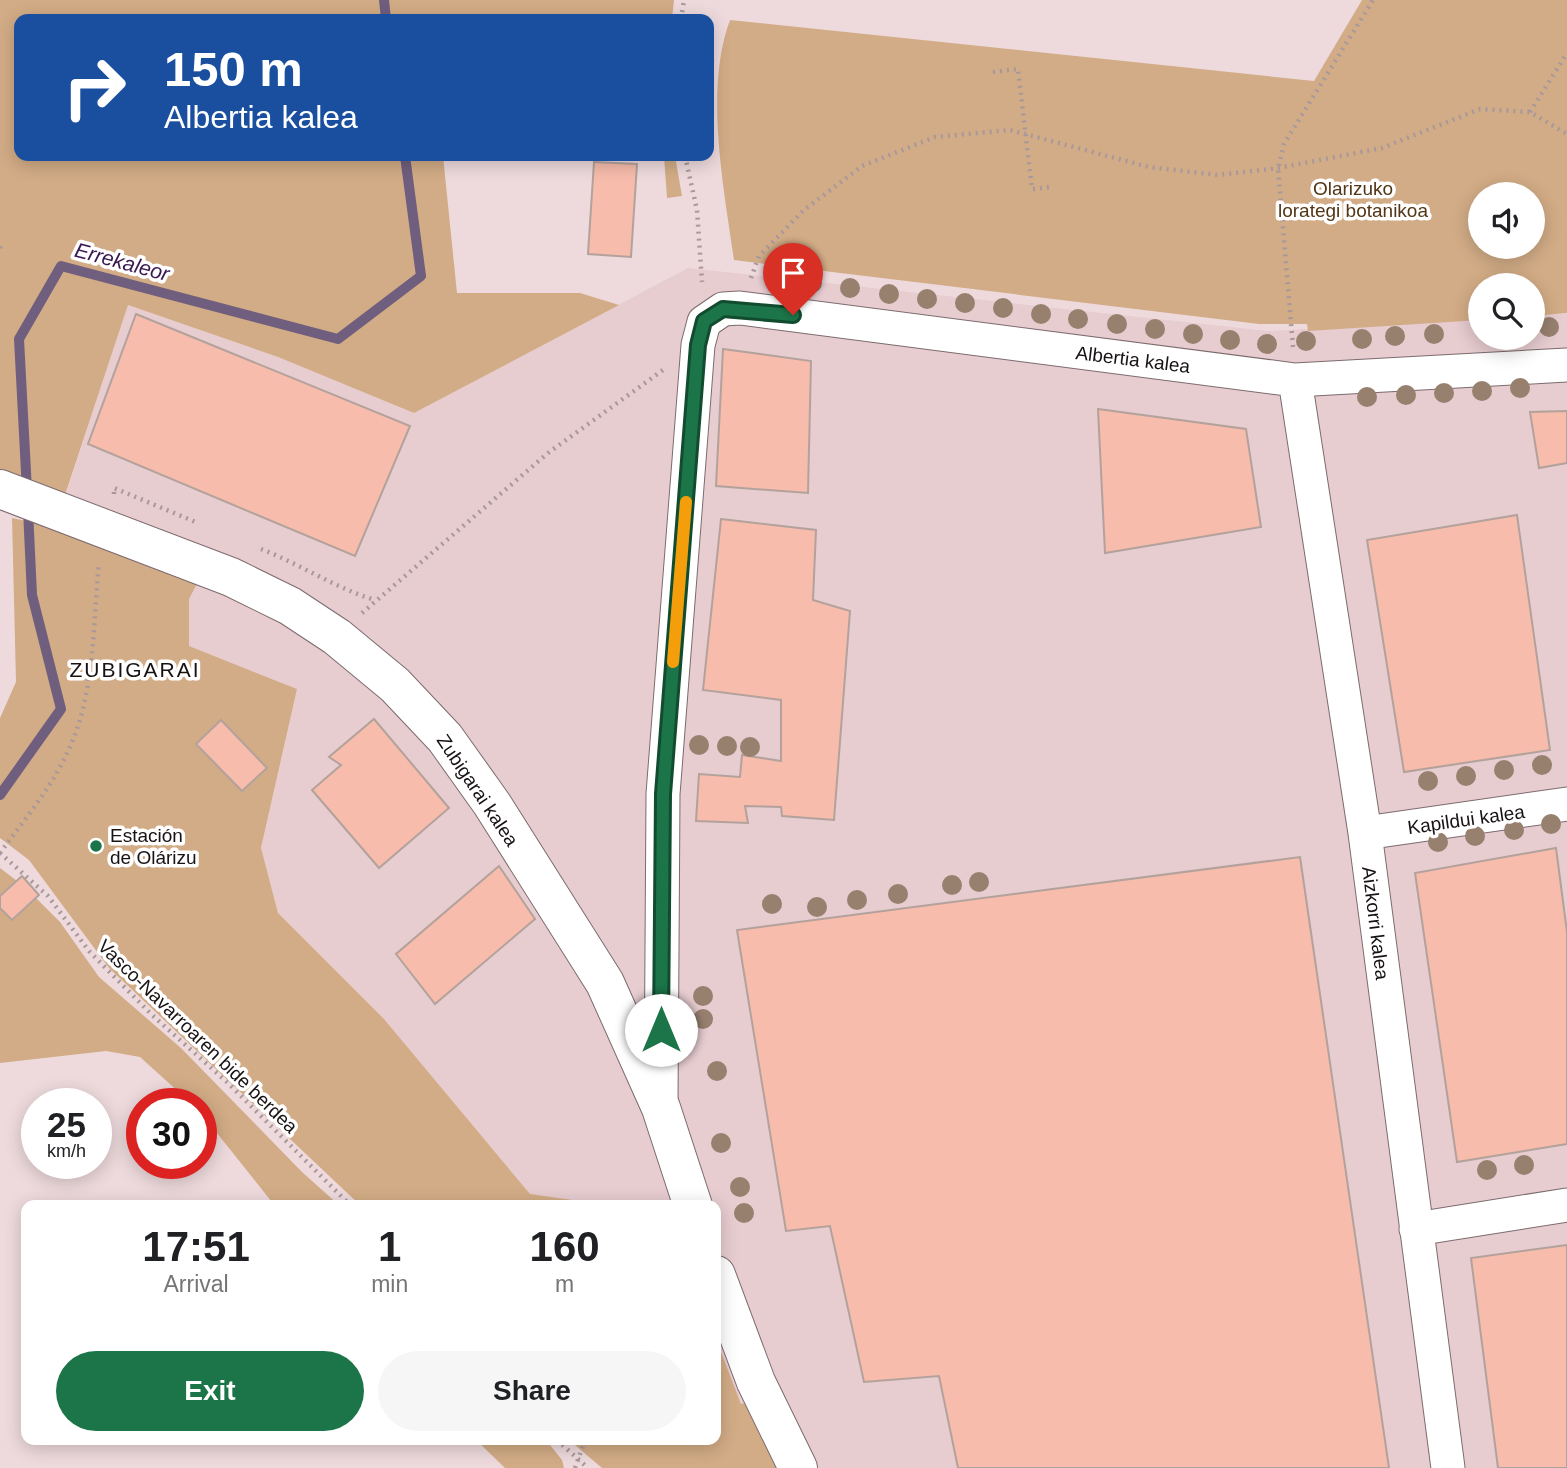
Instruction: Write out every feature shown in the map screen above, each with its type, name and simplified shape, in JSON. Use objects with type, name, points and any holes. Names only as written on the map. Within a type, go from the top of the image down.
[{"type":"main road","name":"Zubigarai kalea","points":[[0,489],[231,578],[290,606],[337,637],[396,685],[446,738],[492,804],[605,984],[661,1108],[691,1197]]},
{"type":"main road","points":[[721,1288],[756,1382],[798,1468]]},
{"type":"street","name":"Albertia kalea","points":[[701,333],[723,309],[740,308],[1296,380],[1567,365]]},
{"type":"street","points":[[661,1108],[663,794],[701,333]]},
{"type":"street","name":"Aizkorri kalea","points":[[1296,380],[1365,833],[1448,1468]]},
{"type":"street","name":"Kapildui kalea","points":[[1365,833],[1567,804]]},
{"type":"street","points":[[1416,1229],[1567,1205]]},
{"type":"path","points":[[1296,380],[1278,168],[1284,144],[1373,0]]},
{"type":"path","points":[[1530,112],[1567,53]]},
{"type":"path","points":[[993,72],[1018,69],[1032,189],[1051,187]]},
{"type":"path","points":[[740,308],[759,256],[804,210],[862,166],[934,137],[1010,130],[1149,167],[1218,174],[1278,168],[1382,148],[1480,109],[1530,112],[1567,134]]},
{"type":"path","points":[[337,637],[375,600],[548,453],[701,333],[698,210],[686,161]]},
{"type":"path","points":[[0,853],[54,777],[70,748],[86,692],[100,555],[111,530]]},
{"type":"path","name":"Vasco-Navarroaren bide berdea","points":[[0,853],[48,897],[89,951],[152,1014],[228,1083],[345,1200]]},
{"type":"path","points":[[562,1445],[589,1468]]},
{"type":"path","points":[[575,1468],[582,1445]]},
{"type":"shaded area","points":[[688,268],[1268,331],[1468,320],[1468,350],[1545,350],[1545,315],[1567,314],[1567,1468],[773,1468],[731,1383],[721,1354],[721,1200],[573,1200],[530,1194],[384,1019],[278,913],[261,849],[297,689],[189,646],[189,599],[197,585],[55,527],[128,305],[278,357],[414,413]]},
{"type":"green space","points":[[0,0],[674,0],[673,14],[14,14],[14,161],[444,161],[457,293],[580,293],[619,305],[414,413],[278,357],[128,305],[65,495],[0,469]]},
{"type":"green space","name":"Olarizuko lorategi botanikoa","points":[[1362,0],[1567,0],[1567,313],[1545,315],[1545,273],[1468,273],[1468,321],[1308,331],[1307,324],[1259,324],[734,260],[721,171],[717,108],[722,47],[730,20],[1314,81]]},
{"type":"green space","points":[[664,161],[676,161],[682,196],[667,198]]},
{"type":"green space","points":[[12,518],[55,527],[197,584],[189,599],[189,646],[297,689],[261,848],[278,913],[384,1019],[530,1194],[573,1200],[355,1200],[109,968],[29,860],[0,838],[0,718],[16,682]]},
{"type":"green space","points":[[0,868],[25,887],[60,922],[99,977],[181,1048],[302,1172],[333,1200],[270,1200],[217,1133],[217,1088],[174,1088],[140,1057],[106,1051],[0,1063]]},
{"type":"green space","points":[[721,1352],[741,1404],[744,1403],[778,1468],[602,1468],[575,1445],[721,1445]]},
{"type":"green space","points":[[481,1445],[550,1445],[562,1460],[564,1468],[505,1468]]},
{"type":"building","points":[[594,162],[637,164],[631,257],[588,254]]},
{"type":"building","points":[[136,314],[410,426],[355,556],[88,444]]},
{"type":"building","points":[[723,349],[811,361],[808,493],[716,486]]},
{"type":"building","points":[[1098,409],[1246,429],[1261,527],[1105,553]]},
{"type":"building","points":[[1567,411],[1567,463],[1539,468],[1530,412]]},
{"type":"building","points":[[1517,515],[1550,750],[1404,772],[1367,540]]},
{"type":"building","points":[[721,519],[816,530],[813,600],[850,611],[834,820],[782,816],[781,807],[745,806],[748,823],[696,821],[699,774],[740,777],[742,755],[781,761],[781,700],[703,690]]},
{"type":"building","points":[[374,719],[449,808],[379,868],[312,790],[341,765],[329,757]]},
{"type":"building","points":[[221,720],[267,768],[242,791],[196,744]]},
{"type":"building","points":[[1556,848],[1567,932],[1567,1144],[1457,1162],[1415,873]]},
{"type":"building","points":[[1300,857],[1389,1468],[958,1468],[939,1376],[864,1382],[830,1226],[786,1231],[737,930]]},
{"type":"building","points":[[499,866],[535,919],[435,1004],[396,954]]},
{"type":"building","points":[[22,876],[39,895],[12,920],[0,908],[0,896]]},
{"type":"building","points":[[1567,1245],[1567,1468],[1498,1468],[1471,1258]]},
{"type":"waterway","name":"Errekaleor","points":[[384,0],[385,14]]},
{"type":"waterway","name":"Errekaleor","points":[[27,491],[19,339],[61,266],[338,339],[421,276],[406,161]]},
{"type":"waterway","name":"Errekaleor","points":[[0,795],[61,709],[32,595],[28,510]]},
{"type":"slow traffic","points":[[673,662],[686,502]]},
{"type":"place","name":"Estación de Olárizu","points":[[96,846]]},
{"type":"district","name":"ZUBIGARAI","points":[[135,670]]},
{"type":"route","points":[[661,1030],[663,794],[698,345],[704,321],[723,309],[740,308],[793,315]]}]
